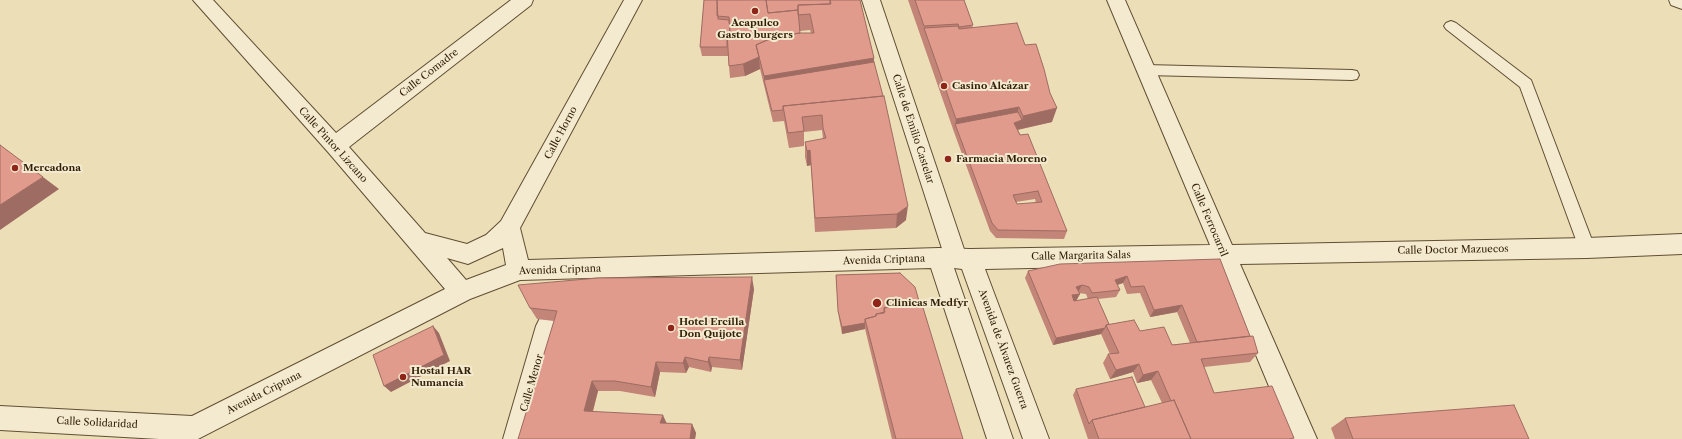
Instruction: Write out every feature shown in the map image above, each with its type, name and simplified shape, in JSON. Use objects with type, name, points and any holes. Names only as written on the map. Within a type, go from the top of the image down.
[{"type":"street","name":"Calle Pintor Lizcano","points":[[202,0],[335,146],[462,292]]},
{"type":"street","name":"Calle Comadre","points":[[335,146],[524,0]]},
{"type":"street","name":"Calle Horno","points":[[510,228],[633,0]]},
{"type":"street","name":"Calle de Emilio Castelar","points":[[871,0],[955,258]]},
{"type":"street","name":"Calle Ferrocarril","points":[[1116,0],[1304,439]]},
{"type":"street","points":[[1678,0],[1682,2]]},
{"type":"street","points":[[417,241],[468,254],[494,242],[510,228],[519,270]]},
{"type":"street","name":"Calle Doctor Mazuecos","points":[[1224,253],[1587,248],[1682,244]]},
{"type":"street","name":"Calle Margarita Salas","points":[[955,258],[1224,253]]},
{"type":"street","points":[[955,258],[1000,439]]},
{"type":"street","name":"Avenida Criptana","points":[[172,439],[196,434],[462,292],[519,270],[563,270],[955,258]]},
{"type":"street","name":"Avenida de Álvarez Guerra","points":[[955,258],[1036,439]]},
{"type":"street","points":[[558,292],[563,270]]},
{"type":"street","name":"Calle Menor","points":[[516,439],[548,326]]},
{"type":"street","name":"Calle Solidaridad","points":[[0,418],[196,434]]},
{"type":"lane","points":[[1451,26],[1526,84],[1587,248]]},
{"type":"lane","points":[[1146,70],[1352,75]]},
{"type":"building","points":[[704,0],[717,0],[718,19],[729,20],[730,32],[727,32],[727,47],[700,47]]},
{"type":"building","points":[[717,0],[766,0],[768,13],[798,10],[800,33],[774,37],[756,45],[759,57],[743,64],[729,66],[727,32],[730,32],[729,17],[717,16]]},
{"type":"building","points":[[766,0],[830,0],[830,4],[798,5],[798,10],[768,13]]},
{"type":"building","points":[[830,0],[860,0],[874,58],[764,76],[756,45],[774,37],[800,33],[814,33],[810,14],[798,15],[798,5],[831,4]]},
{"type":"building","points":[[915,0],[964,0],[973,25],[959,27],[958,24],[924,26]]},
{"type":"building","points":[[1017,23],[1025,45],[1036,44],[1050,93],[1057,108],[1023,116],[1019,107],[956,119],[924,28],[958,26],[959,29]]},
{"type":"building","points":[[874,62],[883,96],[783,106],[783,110],[772,111],[764,80]]},
{"type":"building","points":[[884,96],[908,206],[897,214],[815,218],[810,150],[807,151],[805,142],[826,138],[823,128],[822,115],[802,117],[804,131],[788,133],[783,106]]},
{"type":"building","points":[[1018,112],[1022,120],[1014,123],[1020,135],[1028,134],[1067,231],[998,230],[992,223],[955,124]],"holes":[[[1038,191],[1042,202],[1017,204],[1013,195]]]},
{"type":"building","points":[[0,145],[43,177],[0,205]]},
{"type":"building","points":[[1220,259],[1250,336],[1197,342],[1182,305],[1154,310],[1144,286],[1131,287],[1127,276],[1115,280],[1120,290],[1092,293],[1089,287],[1082,285],[1076,287],[1080,294],[1072,295],[1074,301],[1097,297],[1109,324],[1106,325],[1105,328],[1056,338],[1028,271],[1060,264]]},
{"type":"building","name":"Clinicas Medfyr","points":[[900,273],[915,287],[919,301],[884,308],[884,313],[876,314],[876,316],[865,319],[865,323],[842,327],[838,311],[836,275]]},
{"type":"building","points":[[752,277],[740,360],[709,357],[708,362],[685,357],[683,363],[656,362],[651,387],[615,381],[592,381],[584,411],[663,415],[660,423],[692,424],[690,439],[518,439],[557,311],[530,308],[518,285],[598,278]]},
{"type":"building","points":[[921,301],[963,439],[896,439],[865,319],[885,312],[884,308]]},
{"type":"building","points":[[1134,320],[1140,331],[1164,327],[1172,345],[1253,336],[1258,353],[1201,359],[1214,393],[1272,386],[1294,438],[1191,439],[1174,400],[1171,401],[1158,371],[1143,375],[1139,364],[1116,370],[1108,354],[1119,353],[1106,325]]},
{"type":"building","name":"Hostal HAR Numancia","points":[[433,326],[444,355],[384,386],[373,355]]},
{"type":"building","points":[[1132,377],[1145,407],[1092,420],[1089,424],[1076,389]]},
{"type":"building","points":[[1174,400],[1191,439],[1099,439],[1092,420]]},
{"type":"building","points":[[1514,405],[1529,439],[1353,439],[1345,418]]},
{"type":"place","name":"Acapulco Gastro burgers","points":[[755,11]]},
{"type":"place","name":"Casino Alcázar","points":[[944,86]]},
{"type":"place","name":"Farmacia Moreno","points":[[948,159]]},
{"type":"place","name":"Mercadona","points":[[15,168]]},
{"type":"place","name":"Clinicas Medfyr","points":[[877,303]]},
{"type":"place","name":"Hotel Ercilla Don Quijote","points":[[671,328]]},
{"type":"place","name":"Hostal HAR Numancia","points":[[403,377]]}]
